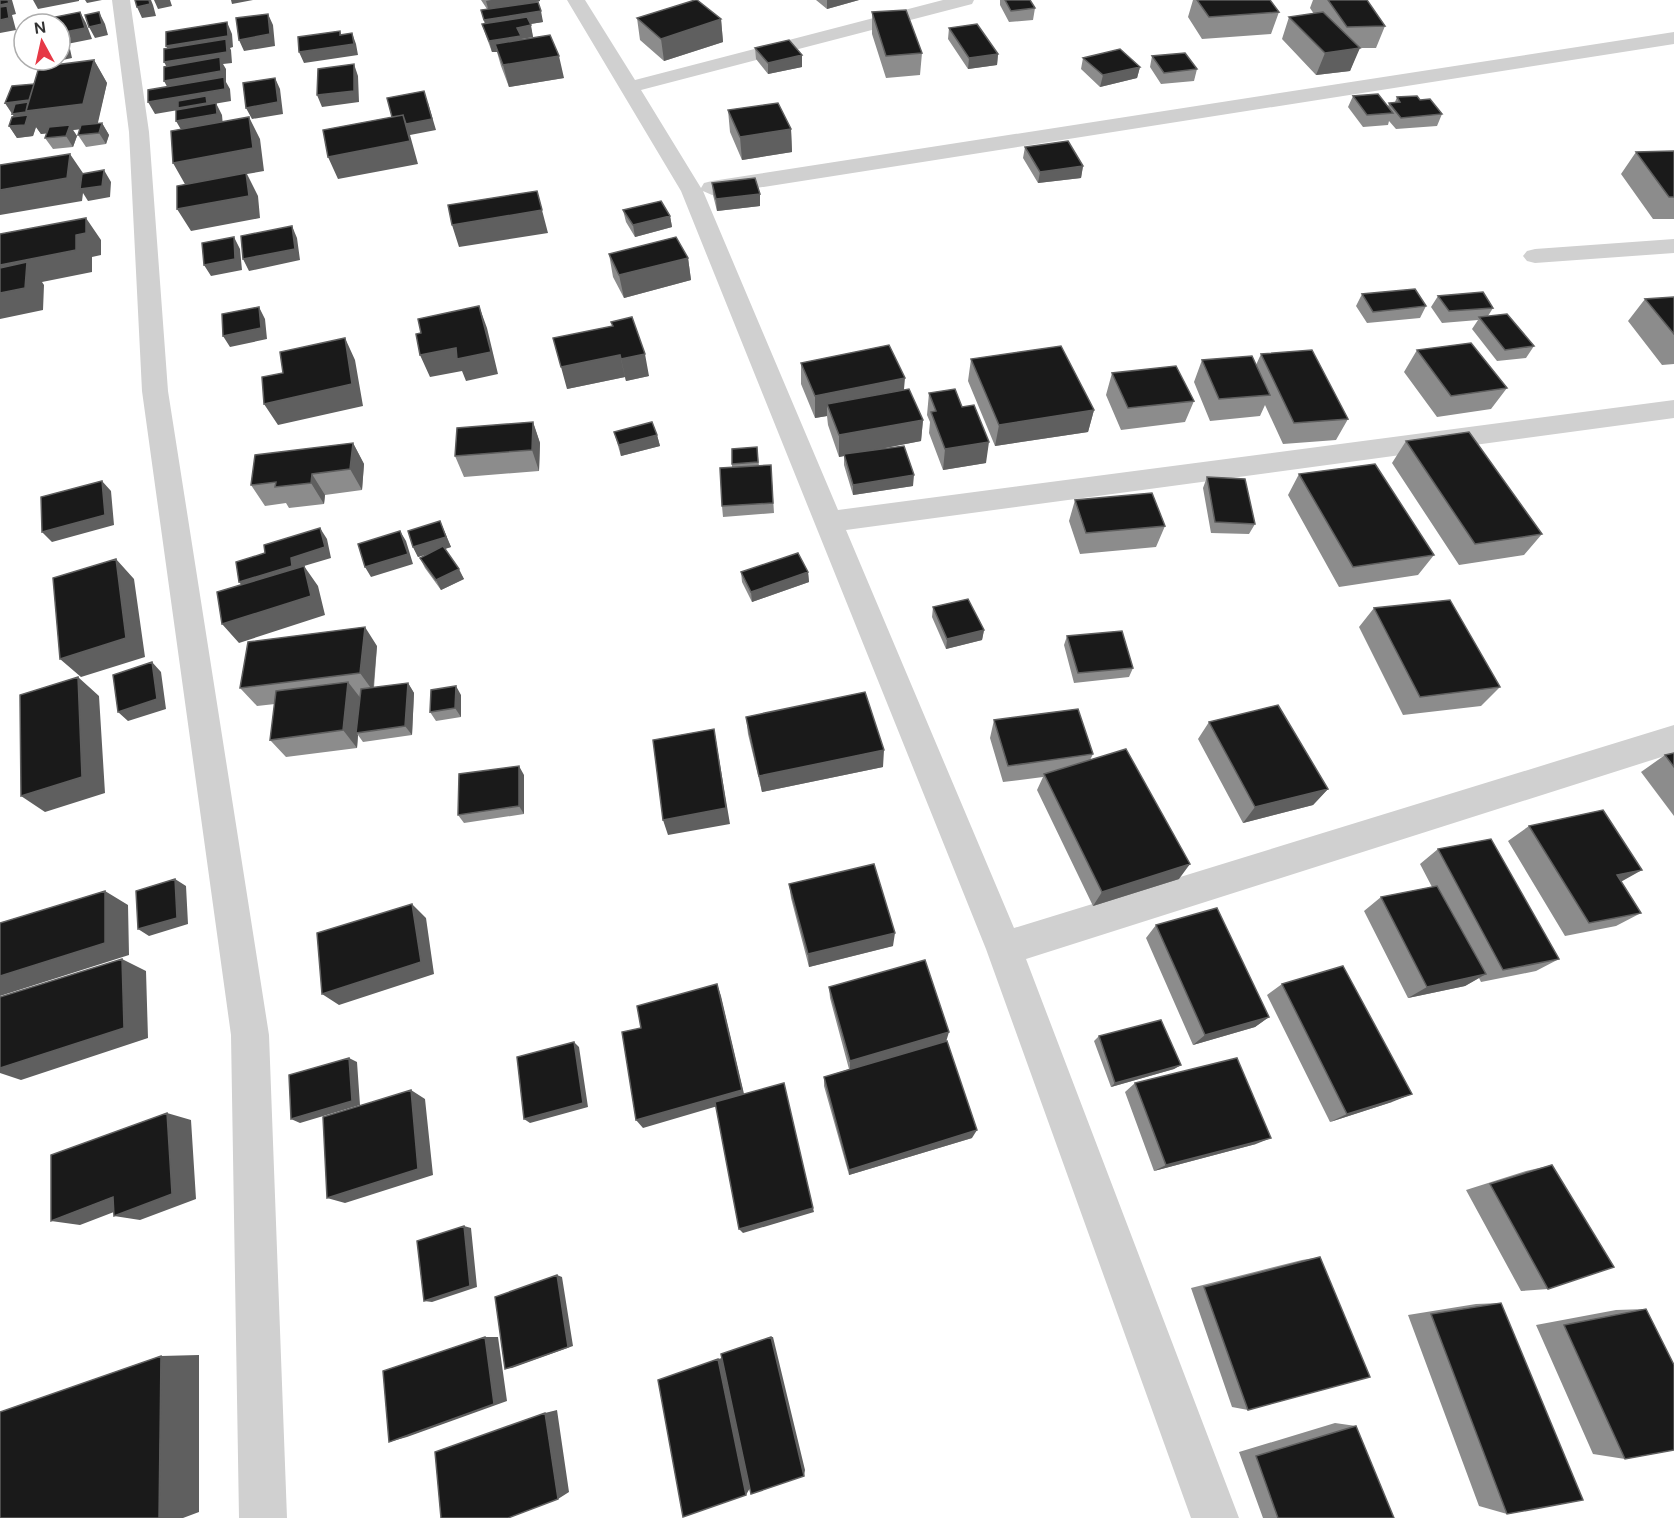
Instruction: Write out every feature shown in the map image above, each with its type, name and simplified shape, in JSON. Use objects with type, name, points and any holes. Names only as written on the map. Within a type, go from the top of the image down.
[{"type":"street","points":[[122,0],[139,132],[155,391],[250,1035],[263,1518]]},
{"type":"street","points":[[576,0],[631,87],[692,191],[1004,949],[1215,1518]]},
{"type":"street","points":[[631,87],[965,0]]},
{"type":"street","points":[[692,191],[1674,38]]},
{"type":"street","points":[[1535,256],[1674,246]]},
{"type":"street","points":[[830,522],[1674,409]]},
{"type":"street","points":[[1004,949],[1674,739]]},
{"type":"building","points":[[0,0],[8,0],[9,3],[0,5]]},
{"type":"building","points":[[135,0],[149,0],[150,4],[137,7]]},
{"type":"building","points":[[695,0],[721,19],[661,39],[637,18]]},
{"type":"building","points":[[1005,0],[1030,0],[1035,8],[1011,11]]},
{"type":"building","points":[[1197,0],[1270,0],[1279,12],[1209,17]]},
{"type":"building","points":[[1328,0],[1367,0],[1385,26],[1347,27]]},
{"type":"building","points":[[538,2],[541,11],[484,20],[481,10]]},
{"type":"building","points":[[7,6],[9,18],[0,20],[0,7]]},
{"type":"building","points":[[906,10],[922,53],[886,56],[872,12]]},
{"type":"building","points":[[80,12],[85,28],[72,31],[72,14]]},
{"type":"building","points":[[99,12],[102,24],[89,27],[85,15]]},
{"type":"building","points":[[1323,12],[1360,48],[1325,53],[1289,17]]},
{"type":"building","points":[[268,14],[270,34],[239,40],[236,18]]},
{"type":"building","points":[[527,17],[531,25],[517,28],[521,36],[489,41],[482,24]]},
{"type":"building","points":[[227,22],[228,36],[166,46],[166,32]]},
{"type":"building","points":[[977,24],[998,54],[969,58],[949,28]]},
{"type":"building","points":[[340,31],[340,35],[352,33],[354,44],[299,52],[298,37]]},
{"type":"building","points":[[550,35],[559,56],[503,65],[495,44]]},
{"type":"building","points":[[226,39],[227,52],[164,62],[164,49]]},
{"type":"building","points":[[789,40],[802,55],[768,63],[755,48]]},
{"type":"building","points":[[1120,49],[1140,67],[1103,75],[1083,58]]},
{"type":"building","points":[[1185,53],[1197,69],[1164,73],[1152,56]]},
{"type":"building","points":[[220,57],[221,71],[164,81],[164,67]]},
{"type":"building","points":[[94,60],[83,104],[26,111],[38,72],[72,72],[72,63]]},
{"type":"building","points":[[354,64],[354,91],[317,95],[318,69]]},
{"type":"building","points":[[224,77],[225,89],[148,102],[148,90]]},
{"type":"building","points":[[275,78],[278,102],[246,108],[243,83]]},
{"type":"building","points":[[34,84],[29,100],[5,103],[12,86]]},
{"type":"building","points":[[424,91],[432,119],[406,124],[403,115],[392,117],[387,98]]},
{"type":"building","points":[[1378,94],[1393,113],[1367,115],[1353,96]]},
{"type":"building","points":[[206,96],[207,103],[178,108],[178,101]]},
{"type":"building","points":[[1417,96],[1420,100],[1430,99],[1442,114],[1401,118],[1389,103],[1400,102],[1397,97]]},
{"type":"building","points":[[28,102],[26,112],[12,114],[15,104]]},
{"type":"building","points":[[216,103],[217,114],[176,121],[176,110]]},
{"type":"building","points":[[778,103],[791,129],[740,137],[728,110]]},
{"type":"building","points":[[28,115],[25,125],[9,126],[12,117]]},
{"type":"building","points":[[403,115],[410,141],[328,157],[323,130]]},
{"type":"building","points":[[249,117],[253,148],[173,163],[171,131]]},
{"type":"building","points":[[102,123],[99,133],[78,135],[81,125]]},
{"type":"building","points":[[70,125],[66,136],[45,138],[49,127]]},
{"type":"building","points":[[1068,141],[1083,166],[1040,172],[1025,147]]},
{"type":"building","points":[[1674,151],[1674,197],[1669,197],[1636,152]]},
{"type":"building","points":[[70,154],[67,178],[0,190],[0,165]]},
{"type":"building","points":[[104,170],[102,186],[80,189],[82,174]]},
{"type":"building","points":[[246,173],[249,196],[177,209],[177,186]]},
{"type":"building","points":[[755,178],[760,194],[716,199],[712,183]]},
{"type":"building","points":[[537,191],[542,210],[452,225],[448,205]]},
{"type":"building","points":[[661,201],[670,216],[633,225],[623,210]]},
{"type":"building","points":[[86,218],[86,233],[76,235],[76,250],[0,265],[0,234]]},
{"type":"building","points":[[292,226],[295,249],[243,259],[241,236]]},
{"type":"building","points":[[234,237],[235,259],[204,265],[202,243]]},
{"type":"building","points":[[676,237],[688,258],[619,275],[609,254]]},
{"type":"building","points":[[27,262],[25,288],[0,293],[0,268]]},
{"type":"building","points":[[1415,289],[1426,306],[1373,312],[1362,294]]},
{"type":"building","points":[[1483,292],[1493,308],[1449,311],[1438,296]]},
{"type":"building","points":[[1674,297],[1674,334],[1645,299]]},
{"type":"building","points":[[479,306],[491,352],[457,359],[456,348],[420,355],[416,334],[421,333],[418,319]]},
{"type":"building","points":[[259,307],[261,328],[223,336],[222,314]]},
{"type":"building","points":[[1507,314],[1534,346],[1505,350],[1479,317]]},
{"type":"building","points":[[632,317],[645,354],[621,359],[620,355],[561,367],[553,338],[613,326],[611,322]]},
{"type":"building","points":[[345,338],[352,384],[264,404],[262,377],[283,373],[280,352]]},
{"type":"building","points":[[1471,343],[1507,388],[1451,396],[1417,350]]},
{"type":"building","points":[[889,345],[905,378],[815,396],[801,363]]},
{"type":"building","points":[[1061,346],[1094,410],[999,425],[971,359]]},
{"type":"building","points":[[1312,350],[1348,419],[1294,423],[1261,354]]},
{"type":"building","points":[[1252,356],[1270,395],[1219,399],[1202,360]]},
{"type":"building","points":[[1176,366],[1194,401],[1128,408],[1112,373]]},
{"type":"building","points":[[909,389],[923,420],[839,435],[827,404]]},
{"type":"building","points":[[955,389],[962,407],[974,405],[989,442],[945,449],[931,412],[936,411],[929,393]]},
{"type":"building","points":[[533,422],[532,450],[455,456],[457,428]]},
{"type":"building","points":[[652,422],[657,435],[619,445],[614,432]]},
{"type":"building","points":[[1469,432],[1542,534],[1475,544],[1406,441]]},
{"type":"building","points":[[353,443],[350,469],[312,474],[311,483],[275,487],[276,482],[251,485],[255,455]]},
{"type":"building","points":[[904,446],[914,475],[853,485],[844,454]]},
{"type":"building","points":[[757,447],[758,462],[732,464],[732,449]]},
{"type":"building","points":[[1375,464],[1434,555],[1353,567],[1299,474]]},
{"type":"building","points":[[771,465],[773,503],[722,506],[720,468]]},
{"type":"building","points":[[1207,477],[1245,479],[1255,524],[1215,522]]},
{"type":"building","points":[[102,481],[105,515],[42,532],[41,497]]},
{"type":"building","points":[[1152,493],[1165,526],[1086,533],[1075,500]]},
{"type":"building","points":[[440,521],[446,537],[413,547],[408,531]]},
{"type":"building","points":[[320,528],[325,547],[291,558],[292,566],[239,582],[236,562],[265,553],[264,545]]},
{"type":"building","points":[[400,531],[408,554],[365,567],[358,544]]},
{"type":"building","points":[[443,546],[459,569],[436,580],[420,558]]},
{"type":"building","points":[[798,553],[808,572],[751,592],[741,572]]},
{"type":"building","points":[[116,559],[126,638],[60,659],[53,578]]},
{"type":"building","points":[[304,566],[311,596],[222,624],[217,592]]},
{"type":"building","points":[[968,599],[984,630],[947,639],[933,607]]},
{"type":"building","points":[[1450,600],[1500,687],[1420,697],[1374,608]]},
{"type":"building","points":[[365,627],[360,673],[240,688],[248,642]]},
{"type":"building","points":[[1122,631],[1133,668],[1078,673],[1067,636]]},
{"type":"building","points":[[152,662],[157,699],[118,712],[113,675]]},
{"type":"building","points":[[78,677],[82,777],[21,796],[20,695]]},
{"type":"building","points":[[348,682],[343,730],[270,740],[276,691]]},
{"type":"building","points":[[408,683],[405,726],[356,733],[361,689]]},
{"type":"building","points":[[456,686],[455,708],[430,712],[431,690]]},
{"type":"building","points":[[865,692],[884,750],[759,776],[746,717]]},
{"type":"building","points":[[1278,705],[1328,789],[1255,807],[1209,722]]},
{"type":"building","points":[[1078,709],[1093,754],[1008,766],[994,720]]},
{"type":"building","points":[[714,729],[726,808],[663,820],[653,740]]},
{"type":"building","points":[[1126,749],[1190,864],[1102,892],[1044,774]]},
{"type":"building","points":[[1674,753],[1674,767],[1665,755]]},
{"type":"building","points":[[519,766],[519,806],[458,815],[459,774]]},
{"type":"building","points":[[1603,810],[1642,870],[1617,875],[1641,913],[1589,923],[1529,826]]},
{"type":"building","points":[[1491,839],[1559,959],[1503,970],[1438,849]]},
{"type":"building","points":[[874,864],[895,933],[808,954],[789,884]]},
{"type":"building","points":[[175,879],[177,918],[138,929],[136,891]]},
{"type":"building","points":[[1437,886],[1486,974],[1427,987],[1381,897]]},
{"type":"building","points":[[105,891],[105,943],[0,976],[0,923]]},
{"type":"building","points":[[412,904],[421,962],[322,994],[317,933]]},
{"type":"building","points":[[1217,908],[1269,1017],[1205,1035],[1156,925]]},
{"type":"building","points":[[122,959],[124,1028],[0,1068],[0,997]]},
{"type":"building","points":[[925,960],[949,1032],[850,1061],[829,987]]},
{"type":"building","points":[[1343,966],[1412,1094],[1347,1114],[1282,984]]},
{"type":"building","points":[[717,984],[742,1090],[636,1120],[622,1032],[641,1028],[637,1006]]},
{"type":"building","points":[[1161,1020],[1181,1065],[1115,1083],[1099,1036]]},
{"type":"building","points":[[947,1041],[977,1130],[849,1170],[824,1077]]},
{"type":"building","points":[[574,1042],[583,1103],[524,1119],[517,1057]]},
{"type":"building","points":[[349,1058],[352,1101],[291,1119],[289,1075]]},
{"type":"building","points":[[1237,1058],[1271,1138],[1166,1165],[1135,1083]]},
{"type":"building","points":[[784,1083],[813,1208],[739,1229],[715,1102]]},
{"type":"building","points":[[411,1090],[418,1169],[327,1198],[323,1117]]},
{"type":"building","points":[[167,1113],[172,1194],[114,1216],[113,1197],[51,1221],[51,1155]]},
{"type":"building","points":[[1552,1165],[1614,1267],[1548,1289],[1490,1184]]},
{"type":"building","points":[[464,1226],[470,1286],[424,1301],[417,1241]]},
{"type":"building","points":[[1320,1257],[1370,1377],[1248,1410],[1204,1287]]},
{"type":"building","points":[[557,1275],[568,1347],[505,1369],[495,1297]]},
{"type":"building","points":[[1501,1303],[1583,1500],[1507,1514],[1431,1314]]},
{"type":"building","points":[[1646,1309],[1674,1365],[1674,1450],[1625,1459],[1564,1325]]},
{"type":"building","points":[[485,1337],[494,1404],[389,1442],[383,1371]]},
{"type":"building","points":[[771,1337],[804,1476],[751,1494],[721,1354]]},
{"type":"building","points":[[161,1356],[159,1518],[0,1518],[0,1412]]},
{"type":"building","points":[[718,1359],[746,1495],[683,1517],[658,1380]]},
{"type":"building","points":[[545,1413],[558,1499],[508,1518],[441,1518],[435,1452]]},
{"type":"building","points":[[1356,1426],[1394,1518],[1278,1518],[1256,1456]]}]
